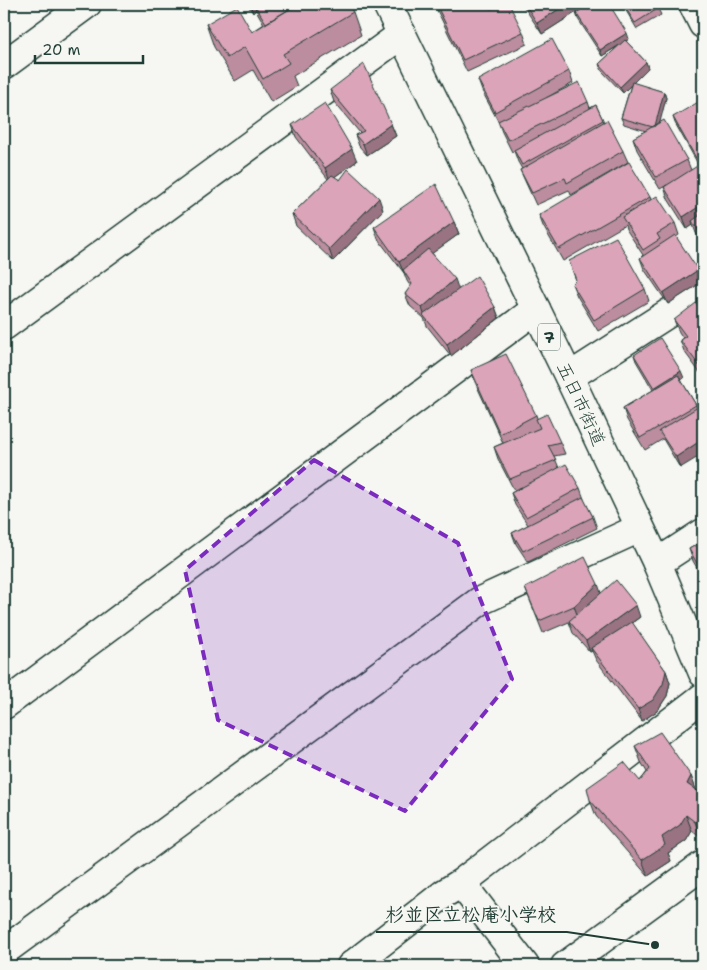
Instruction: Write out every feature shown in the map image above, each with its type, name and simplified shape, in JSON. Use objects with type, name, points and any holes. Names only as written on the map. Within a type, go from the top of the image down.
[{"type":"main road","points":[[4,65],[87,4]]},
{"type":"main road","name":"五日市街道","points":[[387,4],[569,377],[657,563],[703,673]]},
{"type":"main road","points":[[693,4],[703,24]]},
{"type":"main road","points":[[4,326],[402,34]]},
{"type":"main road","points":[[569,377],[703,291]]},
{"type":"main road","points":[[4,705],[536,310]]},
{"type":"main road","points":[[4,951],[480,601],[640,528]]},
{"type":"main road","points":[[657,563],[703,533]]},
{"type":"main road","points":[[351,966],[703,697]]},
{"type":"main road","points":[[565,966],[703,866]]},
{"type":"main road","points":[[461,883],[525,966]]},
{"type":"highlighted area","points":[[314,460],[458,543],[512,679],[405,811],[218,720],[185,570]]},
{"type":"building","points":[[254,4],[298,4],[266,23]]},
{"type":"building","points":[[298,4],[347,4],[353,12],[283,54],[289,63],[263,79],[245,47],[227,58],[206,24],[237,6],[252,32]]},
{"type":"building","points":[[436,4],[489,4],[491,9],[502,4],[509,4],[523,32],[463,60]]},
{"type":"building","points":[[525,4],[567,4],[537,23]]},
{"type":"building","points":[[590,4],[609,4],[627,33],[600,50],[576,13]]},
{"type":"building","points":[[623,4],[656,4],[659,8],[635,23]]},
{"type":"building","points":[[552,39],[569,71],[495,112],[478,80]]},
{"type":"building","points":[[625,40],[646,62],[620,87],[599,64]]},
{"type":"building","points":[[364,64],[391,124],[363,144],[355,135],[364,131],[330,90]]},
{"type":"building","points":[[579,82],[588,102],[508,140],[498,121]]},
{"type":"building","points":[[632,82],[664,92],[655,126],[653,127],[621,118]]},
{"type":"building","points":[[700,101],[703,108],[703,153],[696,158],[673,117]]},
{"type":"building","points":[[325,103],[352,149],[325,168],[292,125]]},
{"type":"building","points":[[596,105],[603,120],[522,165],[514,150]]},
{"type":"building","points":[[607,120],[623,151],[567,183],[565,178],[532,193],[520,170]]},
{"type":"building","points":[[664,120],[687,160],[656,177],[633,138]]},
{"type":"building","points":[[629,162],[650,197],[559,249],[539,215]]},
{"type":"building","points":[[702,163],[703,204],[683,217],[664,187]]},
{"type":"building","points":[[348,169],[379,198],[329,249],[292,214],[332,175],[340,180]]},
{"type":"building","points":[[436,184],[454,222],[399,262],[374,227]]},
{"type":"building","points":[[657,196],[675,223],[657,234],[660,239],[643,250],[622,217]]},
{"type":"building","points":[[703,213],[703,237],[692,221]]},
{"type":"building","points":[[675,235],[698,270],[663,293],[640,258]]},
{"type":"building","points":[[616,237],[645,289],[594,320],[572,284],[576,280],[569,261]]},
{"type":"building","points":[[428,249],[455,279],[422,308],[405,294],[412,284],[403,270]]},
{"type":"building","points":[[477,276],[495,307],[447,344],[423,315]]},
{"type":"building","points":[[696,303],[703,313],[703,367],[701,368],[680,340],[686,336],[674,320]]},
{"type":"building","points":[[660,338],[681,371],[654,388],[634,355]]},
{"type":"building","points":[[506,354],[536,415],[500,434],[471,370]]},
{"type":"building","points":[[678,375],[696,405],[640,438],[623,408]]},
{"type":"building","points":[[703,404],[703,439],[676,457],[659,431]]},
{"type":"building","points":[[547,414],[560,442],[548,445],[556,460],[510,479],[494,447],[540,428],[536,419]]},
{"type":"building","points":[[566,464],[580,488],[526,517],[511,493]]},
{"type":"building","points":[[583,497],[593,517],[523,551],[512,533]]},
{"type":"building","points":[[703,541],[703,574],[689,549]]},
{"type":"building","points":[[585,557],[598,584],[574,606],[539,621],[525,588]]},
{"type":"building","points":[[616,580],[636,605],[586,641],[569,621]]},
{"type":"building","points":[[632,622],[666,671],[663,684],[653,700],[638,709],[591,648]]},
{"type":"building","points":[[660,732],[691,776],[687,784],[699,792],[703,787],[703,816],[695,822],[686,815],[680,825],[662,837],[665,845],[642,860],[590,800],[587,788],[624,762],[640,781],[650,769],[635,746]]},
{"type":"building","points":[[613,958],[619,966],[601,966]]},
{"type":"place","name":"杉並区立松庵小学校","points":[[655,945]]}]
